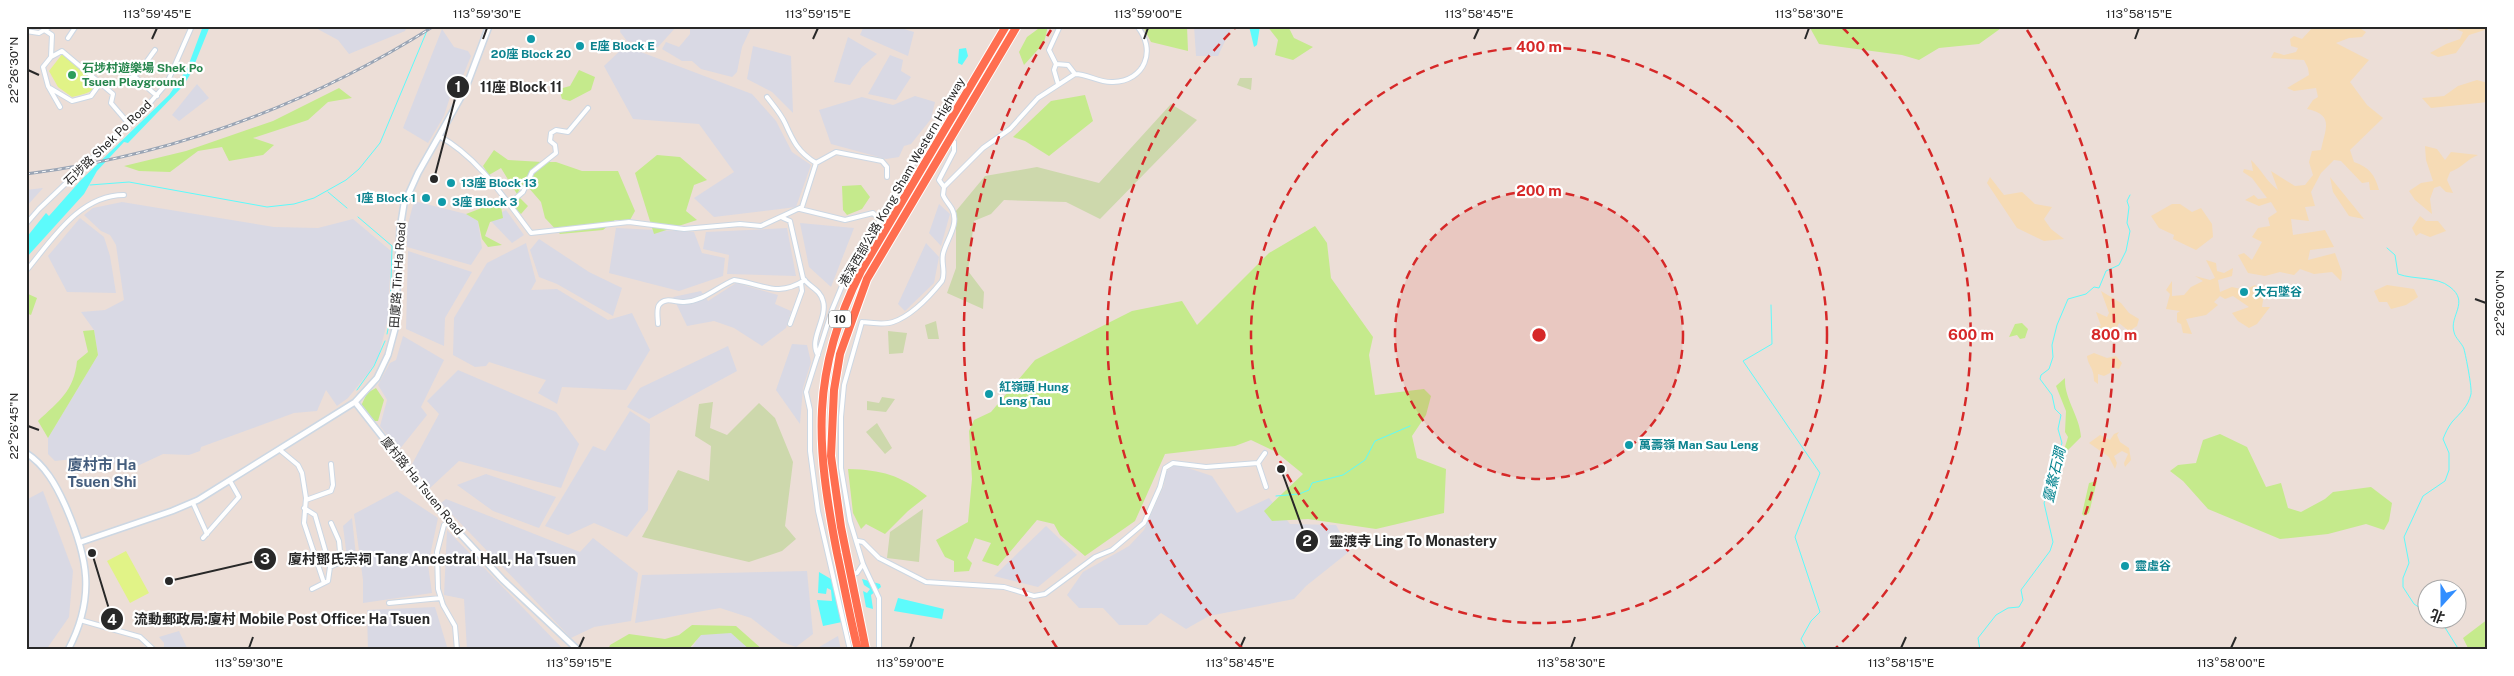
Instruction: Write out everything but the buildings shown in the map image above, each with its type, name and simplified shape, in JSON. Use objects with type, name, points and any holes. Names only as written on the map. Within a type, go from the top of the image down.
[{"type":"highway","name":"港深西部公路 Kong Sham Western Highway","points":[[858,650],[828,503],[821,458],[822,406],[831,350],[845,307],[861,272],[1006,26]]},
{"type":"highway","name":"港深西部公路 Kong Sham Western Highway","points":[[866,650],[840,527],[831,456],[833,398],[840,354],[870,272],[1016,26]]},
{"type":"street","points":[[26,30],[39,33],[46,31],[51,26]]},
{"type":"street","points":[[68,38],[76,26]]},
{"type":"street","name":"石埗路 Shek Po Road","points":[[26,224],[39,209],[129,124],[167,83],[192,26]]},
{"type":"street","name":"田廈路 Tin Ha Road","points":[[81,542],[193,503],[355,402],[377,378],[392,341],[402,215],[408,192],[465,90],[489,26]]},
{"type":"street","points":[[1058,84],[1054,70],[1056,64],[1049,50],[1060,26]]},
{"type":"street","points":[[878,650],[879,598],[863,564],[858,541],[850,521],[841,468],[841,417],[852,349],[862,322],[873,324],[892,322],[904,316],[942,282],[945,274],[942,255],[951,235],[953,222],[953,210],[943,196],[944,187],[983,148],[1010,129],[1038,98],[1058,84],[1075,74],[1113,82],[1127,79],[1142,70],[1147,60],[1146,45],[1139,27]]},
{"type":"street","points":[[46,31],[52,35],[52,58]]},
{"type":"street","points":[[105,86],[123,83],[135,77],[155,50]]},
{"type":"street","points":[[60,107],[48,86],[43,68],[62,51],[113,94],[113,107],[129,124]]},
{"type":"street","points":[[1056,64],[1068,65],[1075,74]]},
{"type":"street","points":[[135,77],[156,96]]},
{"type":"street","points":[[48,86],[72,101],[91,96],[101,82]]},
{"type":"street","points":[[767,97],[785,122],[793,144],[804,156],[816,163]]},
{"type":"street","points":[[509,204],[523,192],[532,172],[556,153],[555,145],[550,141],[551,132],[556,130],[568,132],[588,108]]},
{"type":"street","points":[[850,650],[818,511],[810,451],[810,410],[806,392],[830,315],[844,280],[921,150],[929,140],[941,134],[951,137],[954,142],[954,152],[938,180],[944,187]]},
{"type":"street","points":[[439,136],[451,142],[470,158],[496,186],[532,233],[629,222],[684,229],[740,224],[761,226],[800,209],[806,199],[816,163],[836,152],[882,161],[887,167],[887,176]]},
{"type":"street","points":[[26,271],[66,224],[89,203],[108,196],[124,195]]},
{"type":"street","points":[[800,209],[845,220],[872,213],[880,220]]},
{"type":"street","points":[[783,218],[790,221],[803,282],[802,291],[790,324]]},
{"type":"street","points":[[658,324],[658,306],[660,304],[672,300],[683,303],[697,300],[734,280],[779,291],[803,282],[816,289],[823,299],[825,308],[816,341],[816,352],[818,355]]},
{"type":"street","name":"廈村路 Ha Tsuen Road","points":[[355,402],[450,523],[503,580],[578,650]]},
{"type":"street","points":[[280,450],[298,465],[302,473],[306,500],[304,522],[307,536],[324,583]]},
{"type":"street","points":[[26,453],[42,466],[51,478],[81,542],[86,582],[80,620],[68,650]]},
{"type":"street","points":[[1258,463],[1265,453]]},
{"type":"street","points":[[858,541],[863,542],[879,558],[926,582],[1004,587],[1034,596],[1045,594],[1095,556],[1112,550],[1144,523],[1160,487],[1165,468],[1173,463],[1206,467],[1258,463]]},
{"type":"street","points":[[1258,463],[1266,486]]},
{"type":"street","points":[[306,500],[331,491],[333,486],[331,464]]},
{"type":"street","points":[[203,538],[239,497],[230,480]]},
{"type":"street","points":[[193,503],[207,534]]},
{"type":"street","points":[[304,508],[315,515],[330,567],[330,578],[312,589]]},
{"type":"street","points":[[330,567],[342,562],[339,541],[331,523]]},
{"type":"street","points":[[450,523],[444,525],[437,552],[437,574],[441,598],[455,626],[456,650]]},
{"type":"street","points":[[834,576],[857,573],[863,564]]},
{"type":"street","points":[[389,603],[441,598]]},
{"type":"street","points":[[80,620],[140,637],[154,650]]},
{"type":"shaded area","points":[[312,26],[407,26],[405,31],[349,54],[338,40]]},
{"type":"shaded area","points":[[621,26],[677,26],[658,47],[627,41],[620,32]]},
{"type":"shaded area","points":[[690,26],[752,26],[742,47],[737,72],[732,77],[701,69],[692,61],[682,61],[662,49],[666,42],[679,47],[690,34]]},
{"type":"shaded area","points":[[864,26],[894,26],[914,32],[908,56],[860,35]]},
{"type":"shaded area","points":[[1194,26],[1232,26],[1218,56],[1196,56]]},
{"type":"shaded area","points":[[442,29],[454,47],[468,51],[471,56],[456,93],[450,97],[444,116],[428,143],[403,128]]},
{"type":"shaded area","points":[[848,37],[877,54],[862,67],[850,85],[834,82]]},
{"type":"shaded area","points":[[625,46],[752,94],[776,121],[792,152],[811,165],[796,207],[714,217],[694,198],[734,172],[699,124],[633,119],[604,66]]},
{"type":"shaded area","points":[[753,46],[791,56],[793,113],[772,92],[747,79]]},
{"type":"shaded area","points":[[890,55],[903,60],[901,71],[911,77],[896,100],[868,94]]},
{"type":"shaded area","points":[[197,84],[209,98],[179,121],[172,115]]},
{"type":"shaded area","points":[[915,96],[935,102],[931,119],[911,144],[904,146],[899,157],[886,159],[831,144],[819,110],[862,97],[893,105]]},
{"type":"shaded area","points":[[43,188],[26,207],[26,190]]},
{"type":"shaded area","points":[[414,201],[466,214],[478,221],[482,248],[471,265],[407,247],[407,228]]},
{"type":"shaded area","points":[[122,202],[274,227],[318,228],[353,219],[391,251],[388,319],[378,358],[369,372],[348,398],[337,406],[326,390],[317,411],[294,413],[201,447],[200,451],[189,455],[163,454],[131,469],[117,463],[100,466],[82,458],[55,461],[48,454],[48,438],[98,355],[94,330],[81,312],[105,310],[124,300],[116,245],[110,235],[101,231],[84,215],[93,208]]},
{"type":"shaded area","points":[[939,204],[950,214],[941,246],[929,233]]},
{"type":"shaded area","points":[[506,210],[524,235],[512,243],[489,219]]},
{"type":"shaded area","points":[[80,218],[104,237],[110,256],[116,293],[67,292],[48,256]]},
{"type":"shaded area","points":[[800,223],[854,228],[831,287],[809,267]]},
{"type":"shaded area","points":[[616,228],[694,232],[702,253],[725,258],[723,276],[679,291],[609,273]]},
{"type":"shaded area","points":[[787,228],[796,276],[727,274],[729,255],[703,249],[706,232]]},
{"type":"shaded area","points":[[539,239],[589,272],[622,288],[613,316],[557,284],[539,277],[530,250]]},
{"type":"shaded area","points":[[526,243],[536,281],[531,290],[557,289],[608,320],[632,313],[650,350],[626,390],[562,387],[557,404],[538,393],[546,380],[489,362],[486,366],[475,367],[453,355],[454,318],[487,263]]},
{"type":"shaded area","points":[[926,243],[939,257],[934,283],[905,311],[898,304]]},
{"type":"shaded area","points":[[408,251],[472,272],[445,318],[444,346],[406,329]]},
{"type":"shaded area","points":[[736,283],[778,295],[775,304],[791,311],[786,328],[762,346],[734,328],[714,321],[687,326],[673,297],[701,291],[708,301]]},
{"type":"shaded area","points":[[403,336],[444,360],[421,407],[427,415],[399,450],[380,426],[387,400],[378,385],[390,363],[396,360]]},
{"type":"shaded area","points":[[792,344],[807,345],[811,362],[803,388],[800,424],[776,390]]},
{"type":"shaded area","points":[[728,346],[737,371],[649,419],[627,407],[640,388]]},
{"type":"shaded area","points":[[458,370],[556,412],[579,444],[561,488],[459,461],[430,488],[411,466],[439,414],[427,401]]},
{"type":"shaded area","points":[[630,411],[650,424],[648,510],[627,537],[594,523],[568,535],[545,526],[593,446],[605,451]]},
{"type":"shaded area","points":[[1173,466],[1182,466],[1212,476],[1237,513],[1269,498],[1290,524],[1336,525],[1350,551],[1306,586],[1294,599],[1209,616],[1186,629],[1161,613],[1147,625],[1119,625],[1103,608],[1079,608],[1067,595],[1083,572],[1129,546],[1144,530],[1164,486],[1166,472]]},
{"type":"shaded area","points":[[486,474],[556,497],[539,528],[493,511],[457,485]]},
{"type":"shaded area","points":[[43,491],[73,571],[69,617],[46,650],[26,650],[26,500]]},
{"type":"shaded area","points":[[397,491],[438,518],[428,565],[432,593],[363,603],[363,580],[354,514]]},
{"type":"shaded area","points":[[446,499],[580,552],[593,538],[638,573],[631,621],[594,627],[571,638],[441,503]]},
{"type":"shaded area","points":[[352,518],[357,565],[348,566],[343,526]]},
{"type":"shaded area","points":[[1046,526],[1077,555],[1038,587],[994,576]]},
{"type":"shaded area","points":[[447,530],[564,650],[467,650],[464,599],[444,595]]},
{"type":"shaded area","points":[[807,571],[813,634],[796,647],[782,642],[751,618],[720,608],[635,623],[642,575]]},
{"type":"shaded area","points":[[435,607],[448,650],[368,650],[367,610]]},
{"type":"shaded area","points":[[179,631],[188,650],[164,650],[164,643],[159,637]]},
{"type":"shaded area","points":[[702,631],[737,632],[758,650],[691,650]]},
{"type":"shaded area","points":[[838,636],[841,650],[814,650]]},
{"type":"green space","points":[[1042,26],[1048,26],[1044,43],[1024,65],[1019,52],[1027,37]]},
{"type":"green space","points":[[1148,26],[1187,26],[1188,51],[1151,42],[1144,28]]},
{"type":"green space","points":[[1267,26],[1288,26],[1294,38],[1313,47],[1293,60],[1275,55],[1278,40]]},
{"type":"green space","points":[[1809,26],[2004,26],[1979,44],[1939,48],[1919,60],[1902,55],[1819,44]]},
{"type":"green space","name":"石埗村遊樂場 Shek Po Tsuen Playground","points":[[63,53],[97,80],[95,88],[85,94],[72,97],[58,87],[49,71]]},
{"type":"green space","points":[[579,70],[595,77],[591,90],[570,101],[562,99],[559,89],[570,86]]},
{"type":"green space","points":[[1240,78],[1252,78],[1251,90],[1237,85]]},
{"type":"green space","points":[[339,88],[352,98],[328,102],[308,120],[253,138],[274,145],[263,155],[229,161],[222,147],[198,151],[170,172],[139,171],[124,166],[186,151],[273,121]]},
{"type":"green space","points":[[1085,95],[1093,121],[1049,156],[1025,141],[1013,137],[1051,101]]},
{"type":"green space","points":[[1171,104],[1197,120],[1100,219],[1066,202],[1004,200],[991,214],[974,221],[968,271],[984,292],[983,309],[947,293],[956,268],[956,211],[985,176],[1037,167],[1099,183]]},
{"type":"green space","points":[[494,150],[508,160],[542,162],[531,171],[517,194],[501,168],[489,175],[483,166]]},
{"type":"green space","points":[[657,155],[680,157],[707,180],[694,185],[686,211],[697,220],[654,234],[635,173]]},
{"type":"green space","points":[[548,162],[556,162],[582,171],[618,171],[635,211],[630,220],[615,220],[603,230],[560,234],[545,218],[541,202],[528,187],[534,174]]},
{"type":"green space","points":[[861,185],[870,197],[862,209],[847,215],[843,210],[842,186]]},
{"type":"green space","points":[[518,196],[528,206],[521,214],[510,204]]},
{"type":"green space","points":[[500,201],[503,218],[490,222],[485,236],[502,245],[488,247],[482,239],[478,221],[466,214]]},
{"type":"green space","points":[[1315,226],[1327,243],[1331,278],[1373,337],[1369,355],[1375,395],[1424,389],[1431,396],[1426,415],[1412,436],[1417,458],[1446,469],[1444,513],[1376,529],[1308,519],[1272,521],[1264,511],[1303,474],[1276,452],[1251,440],[1235,446],[1165,454],[1135,521],[1085,556],[1060,535],[1054,524],[1037,520],[998,566],[982,561],[991,543],[975,538],[967,558],[972,563],[969,571],[954,572],[954,561],[945,557],[936,540],[968,522],[972,479],[969,431],[974,420],[991,412],[1035,360],[1132,311],[1182,301],[1197,325],[1269,253]]},
{"type":"green space","points":[[26,293],[37,298],[31,315],[26,313]]},
{"type":"green space","points":[[936,321],[939,339],[928,339],[925,325]]},
{"type":"green space","points":[[2022,323],[2028,329],[2025,338],[2020,339],[2017,335],[2009,337],[2015,324]]},
{"type":"green space","points":[[94,330],[98,355],[48,438],[38,421],[59,401],[69,388],[73,380],[77,361],[88,352],[83,331]]},
{"type":"green space","points":[[888,331],[907,333],[903,353],[889,354]]},
{"type":"green space","points":[[2065,378],[2065,386],[2078,422],[2081,437],[2066,452],[2064,450],[2068,437],[2065,432],[2066,411],[2056,386]]},
{"type":"green space","points":[[376,388],[384,400],[378,421],[373,421],[361,406],[367,393]]},
{"type":"green space","points":[[882,397],[895,399],[886,412],[867,410],[867,401],[879,403]]},
{"type":"green space","points":[[713,402],[710,428],[727,435],[759,403],[775,418],[793,462],[785,526],[796,539],[782,551],[749,562],[642,537],[678,470],[709,481],[711,446],[695,436],[699,404]]},
{"type":"green space","points":[[877,423],[892,448],[885,454],[866,432]]},
{"type":"green space","points":[[2220,434],[2247,447],[2266,487],[2281,483],[2288,508],[2301,512],[2325,499],[2333,492],[2371,487],[2392,503],[2389,521],[2384,530],[2366,524],[2328,534],[2280,539],[2208,509],[2183,481],[2170,471],[2178,465],[2196,463],[2203,440]]},
{"type":"green space","points":[[848,469],[881,472],[899,478],[927,496],[908,511],[885,534],[866,524],[861,529],[853,513]]},
{"type":"green space","points":[[2097,481],[2089,513],[2084,516],[2082,514],[2089,483]]},
{"type":"green space","points":[[923,509],[919,562],[887,558],[890,532]]},
{"type":"green space","points":[[126,551],[149,593],[130,603],[107,561]]},
{"type":"green space","points":[[2488,619],[2488,650],[2469,650],[2463,638]]},
{"type":"green space","points":[[692,625],[736,626],[763,650],[750,650],[731,633],[701,635],[688,650],[608,650],[610,645],[629,634],[665,639],[679,635]]},
{"type":"sand","points":[[2314,26],[2356,26],[2366,32],[2362,37],[2349,38],[2336,43],[2369,60],[2350,82],[2367,105],[2383,118],[2350,150],[2354,162],[2364,166],[2371,172],[2379,190],[2370,190],[2369,182],[2362,183],[2341,161],[2334,160],[2321,173],[2311,192],[2315,206],[2305,207],[2309,221],[2291,219],[2293,235],[2325,230],[2334,247],[2310,250],[2308,260],[2335,253],[2342,272],[2341,281],[2332,272],[2314,274],[2300,269],[2294,275],[2280,272],[2265,276],[2248,273],[2238,255],[2244,253],[2252,260],[2262,242],[2252,237],[2258,228],[2270,226],[2268,218],[2277,212],[2271,202],[2259,206],[2245,200],[2254,195],[2258,199],[2267,198],[2252,178],[2243,172],[2244,169],[2253,171],[2251,160],[2278,190],[2271,171],[2295,186],[2305,185],[2313,175],[2309,162],[2312,151],[2321,150],[2326,129],[2325,119],[2322,115],[2307,109],[2313,100],[2318,97],[2316,88],[2294,91],[2287,88],[2309,75],[2304,60],[2271,58],[2274,52],[2284,55],[2296,52],[2298,48],[2291,46],[2290,39],[2294,36],[2302,39]]},
{"type":"sand","points":[[2439,26],[2488,26],[2488,29],[2469,35],[2456,53],[2438,57],[2430,53],[2460,39],[2463,32],[2451,27],[2447,30],[2438,28]]},
{"type":"sand","points":[[2477,80],[2488,83],[2488,102],[2431,108],[2422,98],[2444,96],[2458,86]]},
{"type":"sand","points":[[2425,146],[2437,149],[2445,160],[2451,152],[2478,155],[2450,172],[2447,180],[2453,193],[2446,192],[2440,186],[2434,188],[2430,199],[2432,214],[2415,200],[2409,191],[2421,183],[2433,181],[2426,160]]},
{"type":"sand","points":[[1990,177],[2004,195],[2022,192],[2035,204],[2052,207],[2044,219],[2051,229],[2064,239],[2044,241],[2017,228],[1987,183]]},
{"type":"sand","points":[[2330,177],[2364,219],[2349,216],[2333,192]]},
{"type":"sand","points":[[2172,204],[2180,204],[2192,212],[2201,208],[2212,224],[2213,237],[2196,250],[2173,239],[2174,235],[2159,228],[2151,216]]},
{"type":"sand","points":[[2420,216],[2426,221],[2438,221],[2446,231],[2430,237],[2420,233],[2416,236],[2412,228]]},
{"type":"sand","points":[[2206,260],[2216,263],[2217,271],[2224,273],[2233,268],[2232,276],[2218,280],[2220,292],[2232,287],[2245,290],[2255,285],[2264,293],[2262,307],[2270,307],[2257,324],[2249,328],[2238,321],[2232,313],[2249,307],[2233,296],[2225,299],[2220,296],[2214,302],[2218,305],[2206,315],[2186,319],[2192,334],[2183,333],[2181,324],[2177,322],[2177,313],[2180,311],[2166,309],[2170,294],[2166,290],[2172,281],[2172,296],[2184,295],[2191,287],[2203,281],[2195,276],[2210,280],[2215,278]]},
{"type":"sand","points":[[2387,285],[2414,289],[2418,297],[2406,305],[2391,309],[2387,302],[2379,302],[2374,291]]},
{"type":"sand","points":[[2101,291],[2121,303],[2129,313],[2139,319],[2137,326],[2129,331],[2119,323],[2116,330],[2104,333],[2103,337],[2094,342],[2094,327],[2101,326],[2096,312],[2107,317],[2109,313]]},
{"type":"sand","points":[[2094,353],[2107,358],[2116,356],[2122,363],[2119,369],[2112,367],[2110,373],[2104,376],[2098,374],[2098,384],[2094,381],[2087,356]]},
{"type":"sand","points":[[2119,432],[2117,435],[2120,442],[2129,448],[2131,460],[2125,467],[2124,463],[2128,454],[2122,451],[2114,456],[2117,463],[2115,469],[2109,457],[2089,443],[2100,435],[2110,440],[2114,434]]},
{"type":"water","points":[[203,26],[210,26],[191,73],[183,86],[128,143],[124,142],[97,171],[84,194],[26,258],[26,238],[46,213],[49,216],[81,180],[169,95],[187,69]]},
{"type":"water","points":[[1249,26],[1260,26],[1257,45],[1254,47]]},
{"type":"water","points":[[966,48],[968,56],[962,65],[958,63],[959,49]]},
{"type":"water","points":[[819,572],[831,579],[842,622],[823,626],[817,600],[832,601],[831,590],[827,588],[826,594],[818,593]]},
{"type":"water","points":[[862,579],[880,584],[881,587],[871,595],[873,609],[866,607],[863,591],[867,593],[870,589],[864,585]]},
{"type":"water","points":[[898,598],[944,609],[942,619],[894,611]]},
{"type":"waterway","points":[[90,185],[129,182],[267,207],[294,204],[314,198],[346,180],[359,169],[380,143],[429,26]]},
{"type":"waterway","points":[[328,192],[347,208]]},
{"type":"waterway","name":"靈鰲石澗","points":[[1980,650],[1978,638],[1996,615],[2008,608],[2019,607],[2023,600],[2021,590],[2050,551],[2053,542],[2044,503],[2052,485],[2051,475],[2062,443],[2058,429],[2061,415],[2055,409],[2052,395],[2040,379],[2041,375],[2049,369],[2053,357],[2052,345],[2057,325],[2068,299],[2086,294],[2094,287],[2099,288],[2106,271],[2119,265],[2126,251],[2130,231],[2127,223],[2129,207],[2127,201],[2130,195]]},
{"type":"waterway","points":[[358,217],[392,246],[390,319],[387,334]]},
{"type":"waterway","points":[[2387,248],[2395,255],[2398,274],[2439,281],[2456,293],[2459,304],[2453,326],[2454,332],[2464,349],[2471,385],[2468,403],[2451,424],[2443,439],[2449,453],[2449,470],[2445,481],[2423,496],[2404,537],[2409,563],[2403,578],[2403,587],[2416,605]]},
{"type":"waterway","points":[[1771,305],[1772,344],[1743,361],[1820,473],[1795,537],[1820,612],[1811,621],[1801,639],[1807,650]]},
{"type":"waterway","points":[[357,390],[374,366],[385,341]]},
{"type":"waterway","points":[[1276,496],[1299,494],[1309,490],[1312,483],[1343,475],[1365,460],[1375,441],[1410,426]]},
{"type":"waterway","points":[[2445,628],[2459,650]]},
{"type":"railway","points":[[26,174],[134,154],[187,140],[238,122],[289,103],[338,80],[434,26]]},
{"type":"place","name":"20座 Block 20","points":[[531,39]]},
{"type":"place","name":"E座 Block E","points":[[580,46]]},
{"type":"place","name":"石埗村遊樂場 Shek Po Tsuen Playground","points":[[72,75]]},
{"type":"place","name":"11座 Block 11","points":[[434,179]]},
{"type":"place","name":"13座 Block 13","points":[[451,183]]},
{"type":"place","name":"1座 Block 1","points":[[426,198]]},
{"type":"place","name":"3座 Block 3","points":[[442,202]]},
{"type":"place","name":"大石墜谷","points":[[2244,292]]},
{"type":"place","name":"紅嶺頭 Hung Leng Tau","points":[[989,394]]},
{"type":"place","name":"萬壽嶺 Man Sau Leng","points":[[1629,445]]},
{"type":"place","name":"靈渡寺 Ling To Monastery","points":[[1281,469]]},
{"type":"place","name":"流動郵政局:廈村 Mobile Post Office: Ha Tsuen","points":[[92,553]]},
{"type":"place","name":"靈虛谷","points":[[2125,566]]},
{"type":"place","name":"廈村鄧氏宗祠 Tang Ancestral Hall, Ha Tsuen","points":[[169,581]]},
{"type":"district","name":"廈村市 Ha Tsuen Shi","points":[[102,474]]}]
